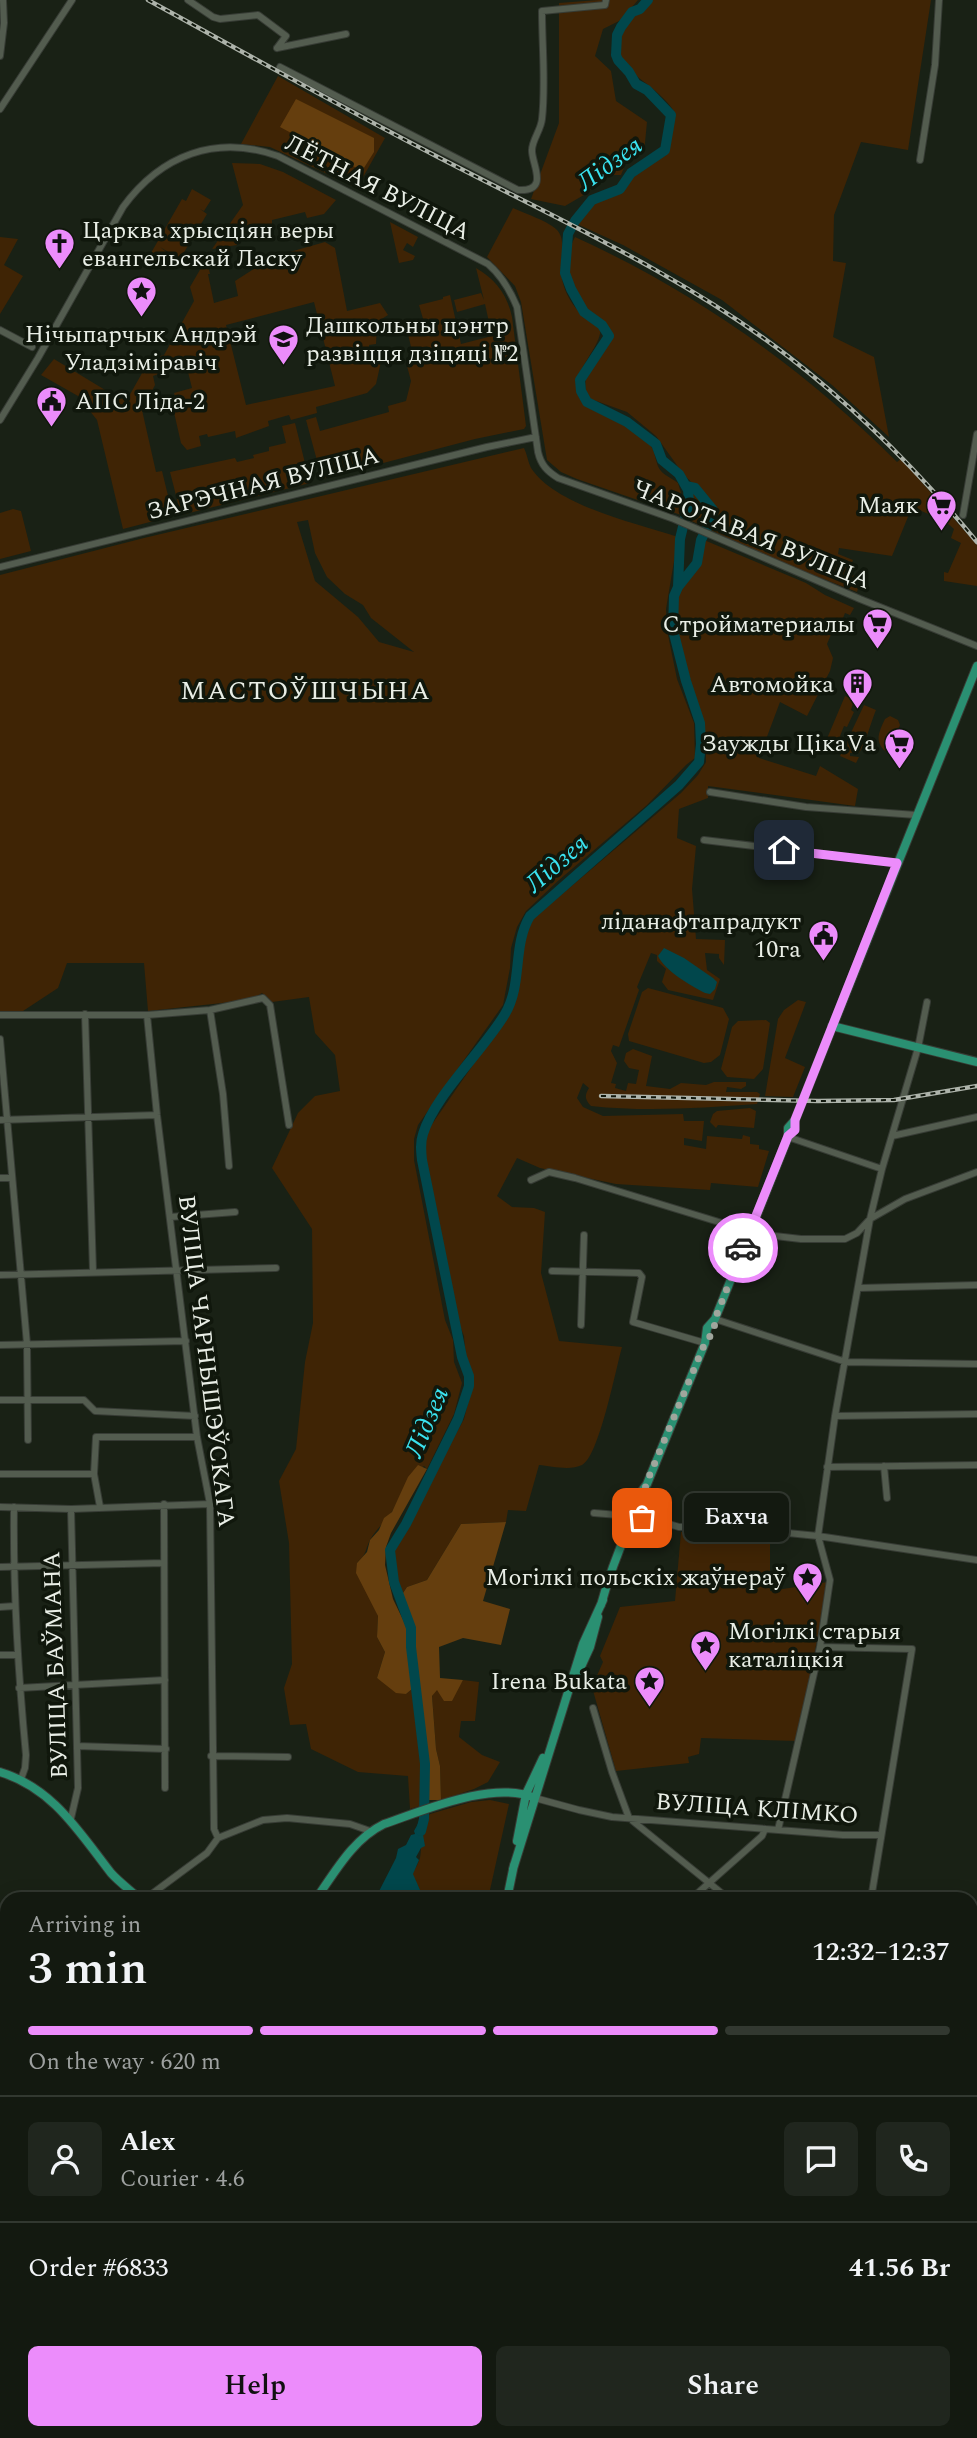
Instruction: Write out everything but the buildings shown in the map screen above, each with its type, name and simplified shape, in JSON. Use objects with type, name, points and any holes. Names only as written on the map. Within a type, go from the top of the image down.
[{"type":"main road","points":[[513,1869],[564,1702],[590,1647],[637,1499],[646,1484],[705,1343],[707,1328],[715,1319],[788,1136],[788,1128],[795,1120],[977,666]]},
{"type":"main road","points":[[832,1026],[977,1062]]},
{"type":"main road","points":[[508,1892],[526,1794],[550,1746]]},
{"type":"main road","points":[[0,1772],[21,1780],[47,1796],[71,1818],[112,1874],[131,1892]]},
{"type":"main road","points":[[321,1892],[348,1855],[370,1831],[416,1813],[490,1793],[526,1794],[535,1798]]},
{"type":"street","points":[[0,56],[4,23],[3,0]]},
{"type":"street","points":[[0,109],[72,0]]},
{"type":"street","points":[[188,0],[213,18],[258,15],[286,36],[278,48],[346,34]]},
{"type":"street","points":[[279,66],[516,189],[528,190],[533,186],[538,174],[531,151],[542,121],[542,11],[605,5],[606,0]]},
{"type":"street","points":[[920,160],[935,65],[939,0]]},
{"type":"street","name":"ЛЁТНАЯ ВУЛІЦА","points":[[0,420],[135,190],[162,166],[173,160],[201,151],[243,148],[264,150],[278,156],[488,264],[508,287],[517,307],[536,437]]},
{"type":"street","points":[[0,330],[32,347]]},
{"type":"street","points":[[963,514],[977,434]]},
{"type":"street","name":"ЧАРОТАВАЯ ВУЛІЦА","points":[[536,437],[542,465],[558,478],[674,519],[977,646]]},
{"type":"street","name":"ЗАРЭЧНАЯ ВУЛІЦА","points":[[0,567],[536,437]]},
{"type":"street","points":[[710,792],[806,807],[916,815]]},
{"type":"street","points":[[704,841],[897,863]]},
{"type":"street","points":[[0,1015],[147,1015],[210,1010],[263,999],[270,1005],[289,1125]]},
{"type":"street","points":[[778,1830],[820,1647],[830,1580],[818,1536],[835,1416],[870,1219],[928,1003]]},
{"type":"street","points":[[210,1010],[223,1094],[229,1166]]},
{"type":"street","points":[[85,1013],[93,1271]]},
{"type":"street","name":"ВУЛІЦА ЧАРНЫШЭЎСКАГА","points":[[147,1015],[197,1437],[210,1504],[211,1756],[214,1829],[218,1838]]},
{"type":"street","points":[[0,1039],[3,1120],[27,1344],[28,1440]]},
{"type":"street","points":[[3,1120],[157,1115]]},
{"type":"street","points":[[892,1136],[977,1117]]},
{"type":"street","points":[[788,1136],[882,1169]]},
{"type":"street","points":[[531,1180],[549,1172],[750,1231],[801,1240],[845,1239],[857,1233],[870,1219],[905,1199],[977,1172]]},
{"type":"street","points":[[0,1178],[11,1178]]},
{"type":"street","points":[[170,1217],[235,1212]]},
{"type":"street","points":[[581,1325],[584,1235]]},
{"type":"street","points":[[0,1275],[276,1268]]},
{"type":"street","points":[[552,1271],[639,1273],[642,1277],[633,1322],[705,1343]]},
{"type":"street","points":[[859,1288],[977,1285]]},
{"type":"street","points":[[715,1319],[846,1362],[977,1364]]},
{"type":"street","points":[[0,1345],[186,1341]]},
{"type":"street","points":[[0,1400],[84,1400],[95,1411],[195,1416]]},
{"type":"street","points":[[835,1416],[977,1414]]},
{"type":"street","points":[[100,1507],[94,1474],[96,1437],[197,1437]]},
{"type":"street","points":[[827,1467],[977,1465]]},
{"type":"street","points":[[884,1466],[887,1498]]},
{"type":"street","points":[[0,1474],[94,1474]]},
{"type":"street","points":[[164,1504],[165,1788]]},
{"type":"street","points":[[0,1507],[71,1509],[210,1504]]},
{"type":"street","points":[[14,1507],[13,1566],[17,1655],[26,1755],[21,1780]]},
{"type":"street","name":"ВУЛІЦА БАЎМАНА","points":[[71,1509],[78,1788],[71,1818]]},
{"type":"street","points":[[594,1513],[679,1527],[718,1526],[818,1536],[977,1560]]},
{"type":"street","points":[[0,1567],[164,1563]]},
{"type":"street","points":[[0,1607],[15,1606]]},
{"type":"street","points":[[820,1647],[912,1649],[872,1892]]},
{"type":"street","points":[[0,1655],[17,1655]]},
{"type":"street","points":[[19,1688],[165,1680]]},
{"type":"street","points":[[593,1708],[629,1818],[720,1892]]},
{"type":"street","points":[[76,1746],[166,1749]]},
{"type":"street","points":[[211,1756],[288,1757]]},
{"type":"street","name":"ВУЛІЦА КЛІМКО","points":[[535,1798],[579,1810],[629,1818],[881,1835]]},
{"type":"street","points":[[154,1892],[207,1853],[218,1838],[264,1820],[287,1818],[350,1824],[370,1831]]},
{"type":"street","points":[[699,1892],[762,1836],[765,1829]]},
{"type":"shaded area","points":[[638,0],[621,20],[603,29],[595,56],[611,71],[616,101],[647,122],[644,153],[630,153],[621,175],[601,175],[589,192],[565,206],[531,199],[559,123],[559,3]]},
{"type":"shaded area","points":[[649,0],[931,0],[908,150],[861,142],[834,215],[833,261],[846,263],[833,337],[874,357],[889,437],[832,385],[722,300],[623,245],[577,224],[593,201],[622,188],[631,175],[643,165],[666,152],[675,113],[621,57],[620,39],[624,24]]},
{"type":"shaded area","points":[[278,76],[385,138],[357,188],[270,147],[241,144]]},
{"type":"shaded area","points":[[296,99],[374,138],[374,152],[362,171],[280,127]]},
{"type":"shaded area","points":[[232,163],[260,164],[283,172],[336,200],[324,214],[307,218],[305,212],[272,220],[272,225],[254,229],[255,235],[236,239],[237,245],[212,249],[243,205]]},
{"type":"shaded area","points":[[192,189],[211,200],[204,211],[200,209],[207,214],[180,259],[160,247],[169,254],[164,261],[151,253],[182,199],[186,201]]},
{"type":"shaded area","points":[[513,208],[554,227],[560,234],[562,277],[567,295],[584,317],[600,328],[598,340],[577,382],[580,398],[584,404],[624,424],[651,446],[661,471],[678,483],[681,515],[577,479],[561,472],[547,460],[521,302],[515,286],[487,257]]},
{"type":"shaded area","points":[[390,222],[418,237],[413,247],[407,243],[403,250],[415,256],[413,260],[399,263]]},
{"type":"shaded area","points":[[0,237],[18,239],[4,265],[23,276],[0,314]]},
{"type":"shaded area","points":[[575,237],[663,282],[746,335],[824,395],[897,462],[901,459],[977,545],[977,586],[944,581],[944,572],[948,573],[961,543],[951,538],[954,529],[945,521],[912,507],[892,556],[839,548],[838,554],[853,560],[848,573],[861,579],[857,592],[780,562],[711,530],[715,523],[716,506],[684,475],[656,436],[627,412],[588,398],[588,374],[610,339],[604,324],[580,301],[573,286],[569,260]]},
{"type":"shaded area","points":[[325,242],[335,248],[347,311],[380,303],[388,315],[377,322],[376,344],[369,345],[370,354],[383,353],[376,384],[367,393],[316,407],[317,413],[291,420],[289,415],[268,421],[269,426],[236,438],[235,431],[208,437],[207,434],[199,436],[201,446],[187,450],[181,443],[173,408],[178,406],[174,393],[192,388],[186,364],[153,376],[155,385],[142,410],[156,472],[162,471],[173,516],[123,529],[97,420],[78,396],[41,375],[54,359],[120,399],[128,398],[150,359],[164,355],[194,301],[190,287],[212,249],[207,260],[214,303],[238,296],[235,281],[272,257]],"holes":[[[314,302],[335,386],[246,405],[226,325]]]},
{"type":"shaded area","points":[[476,268],[500,288],[510,309],[526,426],[524,429],[322,479],[306,420],[316,417],[320,431],[389,412],[388,406],[406,401],[411,381],[407,366],[415,364],[408,334],[426,329],[419,305],[450,295],[461,344],[492,336],[485,304],[457,312],[454,300],[481,293],[484,300]]},
{"type":"shaded area","points":[[295,423],[310,483],[181,515],[170,472],[235,458],[237,462],[254,458],[253,455],[269,451],[269,447],[286,443],[282,426]]},
{"type":"shaded area","points":[[524,448],[531,468],[559,493],[598,512],[678,537],[666,609],[667,630],[677,679],[694,723],[695,758],[647,805],[526,911],[517,927],[511,948],[503,1005],[418,1125],[414,1139],[414,1160],[445,1320],[453,1340],[454,1362],[462,1383],[454,1414],[427,1469],[424,1466],[408,1481],[393,1510],[372,1536],[357,1563],[378,1616],[377,1637],[385,1652],[377,1678],[406,1694],[412,1689],[420,1761],[421,1802],[420,1806],[410,1809],[408,1776],[358,1772],[311,1749],[306,1724],[290,1725],[284,1688],[292,1664],[289,1543],[279,1481],[296,1449],[305,1362],[313,1323],[312,1229],[272,1168],[298,1113],[315,1096],[340,1091],[335,1055],[315,1033],[309,997],[272,1002],[262,993],[250,1000],[148,1011],[144,963],[67,963],[58,988],[23,1011],[0,1011],[0,575]],"holes":[[[308,520],[315,553],[327,577],[345,594],[363,605],[371,618],[414,652],[379,642],[358,617],[315,581],[297,522]]]},
{"type":"shaded area","points":[[688,488],[694,490],[712,511],[705,527],[687,519],[690,502]]},
{"type":"shaded area","points":[[13,509],[21,511],[31,551],[0,559],[0,513]]},
{"type":"shaded area","points":[[704,540],[806,583],[854,608],[850,615],[845,613],[840,626],[835,625],[827,644],[833,658],[830,671],[807,716],[780,702],[759,758],[816,776],[820,766],[858,789],[855,806],[708,786],[708,798],[679,809],[677,838],[696,846],[692,889],[696,939],[725,940],[724,965],[719,954],[705,953],[707,970],[720,979],[713,1000],[668,990],[662,982],[666,969],[657,961],[657,955],[651,953],[637,987],[639,990],[619,1047],[613,1045],[611,1051],[617,1063],[611,1083],[616,1084],[615,1088],[626,1091],[628,1083],[636,1084],[639,1070],[629,1068],[624,1061],[626,1053],[633,1049],[652,1056],[646,1086],[670,1089],[681,1083],[706,1085],[714,1082],[746,1082],[746,1086],[741,1089],[727,1087],[726,1092],[757,1092],[760,1094],[757,1104],[653,1109],[591,1106],[586,1098],[589,1088],[583,1083],[577,1098],[583,1107],[603,1116],[683,1114],[684,1121],[704,1121],[702,1141],[684,1138],[684,1145],[706,1149],[707,1136],[742,1139],[743,1135],[750,1137],[750,1144],[759,1145],[759,1149],[769,1151],[758,1187],[711,1183],[710,1190],[616,1184],[540,1168],[517,1158],[497,1196],[512,1207],[534,1208],[545,1212],[541,1273],[559,1341],[622,1347],[601,1430],[595,1446],[582,1465],[566,1468],[539,1465],[526,1511],[508,1510],[506,1522],[461,1524],[427,1580],[407,1587],[401,1596],[393,1564],[393,1550],[464,1419],[474,1379],[466,1359],[464,1336],[456,1317],[424,1142],[428,1130],[513,1007],[522,964],[522,949],[534,918],[681,793],[706,762],[706,738],[682,662],[675,629],[680,589],[700,566]]},
{"type":"shaded area","points":[[845,696],[854,700],[851,710],[854,712],[847,727],[844,726],[840,736],[843,738],[836,753],[823,748]]},
{"type":"shaded area","points":[[864,705],[876,710],[859,753],[850,753],[850,756],[859,757],[856,763],[840,756]]},
{"type":"shaded area","points":[[890,716],[898,720],[900,725],[888,753],[880,745],[879,737],[885,719]]},
{"type":"shaded area","points":[[648,988],[723,1008],[729,1019],[720,1055],[711,1062],[704,1063],[629,1041],[628,1034],[642,992]]},
{"type":"shaded area","points":[[798,1000],[806,1002],[785,1058],[805,1067],[793,1097],[765,1096],[778,1019],[784,1010]]},
{"type":"shaded area","points":[[766,1020],[770,1023],[763,1069],[754,1079],[727,1077],[721,1069],[732,1027],[738,1021]]},
{"type":"shaded area","points":[[750,1108],[756,1111],[754,1128],[718,1125],[716,1128],[710,1122],[717,1111]]},
{"type":"shaded area","points":[[418,1465],[427,1469],[391,1533],[386,1547],[385,1565],[393,1599],[406,1626],[412,1689],[406,1694],[396,1693],[377,1678],[385,1652],[377,1637],[378,1616],[356,1573],[357,1563],[367,1552],[370,1540],[379,1530],[384,1518],[392,1512],[408,1477]]},
{"type":"shaded area","points":[[506,1522],[483,1601],[510,1609],[501,1645],[463,1638],[439,1647],[440,1678],[463,1680],[452,1701],[444,1701],[437,1690],[432,1696],[441,1800],[429,1800],[413,1623],[401,1596],[407,1587],[427,1580],[461,1524]]},
{"type":"shaded area","name":"Могілкі старыя каталіцкія","points":[[681,1532],[770,1536],[770,1591],[828,1582],[798,1741],[701,1738],[699,1754],[688,1757],[689,1763],[616,1771],[592,1687],[603,1662],[600,1656],[620,1607],[675,1601]]},
{"type":"shaded area","points":[[463,1680],[479,1682],[475,1721],[461,1721],[459,1737],[482,1755],[500,1762],[488,1782],[441,1800],[432,1696],[436,1690],[456,1691]]},
{"type":"shaded area","points":[[490,1800],[509,1804],[490,1892],[421,1892],[412,1874],[420,1858],[422,1829],[426,1818],[430,1814],[471,1802]]},
{"type":"water","points":[[664,948],[713,978],[717,982],[715,989],[710,994],[705,993],[672,972],[658,956]]},
{"type":"water","points":[[426,1818],[422,1829],[425,1846],[416,1857],[419,1860],[413,1874],[421,1892],[379,1892],[398,1849],[406,1845],[411,1835],[415,1834],[420,1820]]},
{"type":"waterway","name":"Лідзея","points":[[421,1831],[424,1819],[425,1764],[411,1628],[394,1582],[390,1550],[406,1524],[458,1419],[469,1386],[422,1160],[422,1137],[438,1104],[496,1028],[511,1002],[521,940],[530,916],[679,785],[699,762],[700,723],[673,630],[680,539],[689,502],[688,490],[679,474],[662,460],[656,444],[627,422],[587,402],[581,391],[580,380],[609,336],[602,325],[584,312],[565,273],[568,234],[592,200],[620,189],[631,173],[665,150],[671,115],[647,90],[636,84],[616,55],[617,35],[621,27],[632,12],[640,9],[648,0]]},
{"type":"waterway","points":[[678,587],[697,563],[701,540],[713,510],[695,488],[686,486]]},
{"type":"railway","points":[[148,0],[400,137],[617,249],[748,327],[815,378],[864,421],[934,492],[977,542]]},
{"type":"railway","points":[[601,1096],[894,1100],[977,1086]]},
{"type":"way so far","points":[[642,1518],[635,1514],[643,1502],[646,1484],[705,1343],[714,1331],[715,1319],[743,1248]]},
{"type":"place","name":"Царква хрысціян веры евангельскай Ласку","points":[[59,271]]},
{"type":"place","name":"Нічыпарчык Андрэй Уладзіміравіч","points":[[141,319]]},
{"type":"place","name":"Дашкольны цэнтр развіцця дзіцяці №2","points":[[283,366]]},
{"type":"place","name":"АПС Ліда-2","points":[[52,428]]},
{"type":"place","name":"Маяк","points":[[942,532]]},
{"type":"place","name":"Стройматериалы","points":[[878,651]]},
{"type":"place","name":"Автомойка","points":[[857,711]]},
{"type":"place","name":"Заужды ЦікаVа","points":[[899,770]]},
{"type":"place","name":"ліданафтапрадукт 10га","points":[[824,962]]},
{"type":"place","name":"Бахча","points":[[642,1518]]},
{"type":"place","name":"Могілкі польскіх жаўнераў","points":[[808,1604]]},
{"type":"place","name":"Могілкі старыя каталіцкія","points":[[705,1672]]},
{"type":"place","name":"Irena Bukata","points":[[650,1708]]},
{"type":"district","name":"МАСТОЎШЧЫНА","points":[[306,690]]},
{"type":"route","points":[[743,1248],[788,1136],[795,1130],[795,1120],[897,863],[784,850]]}]
